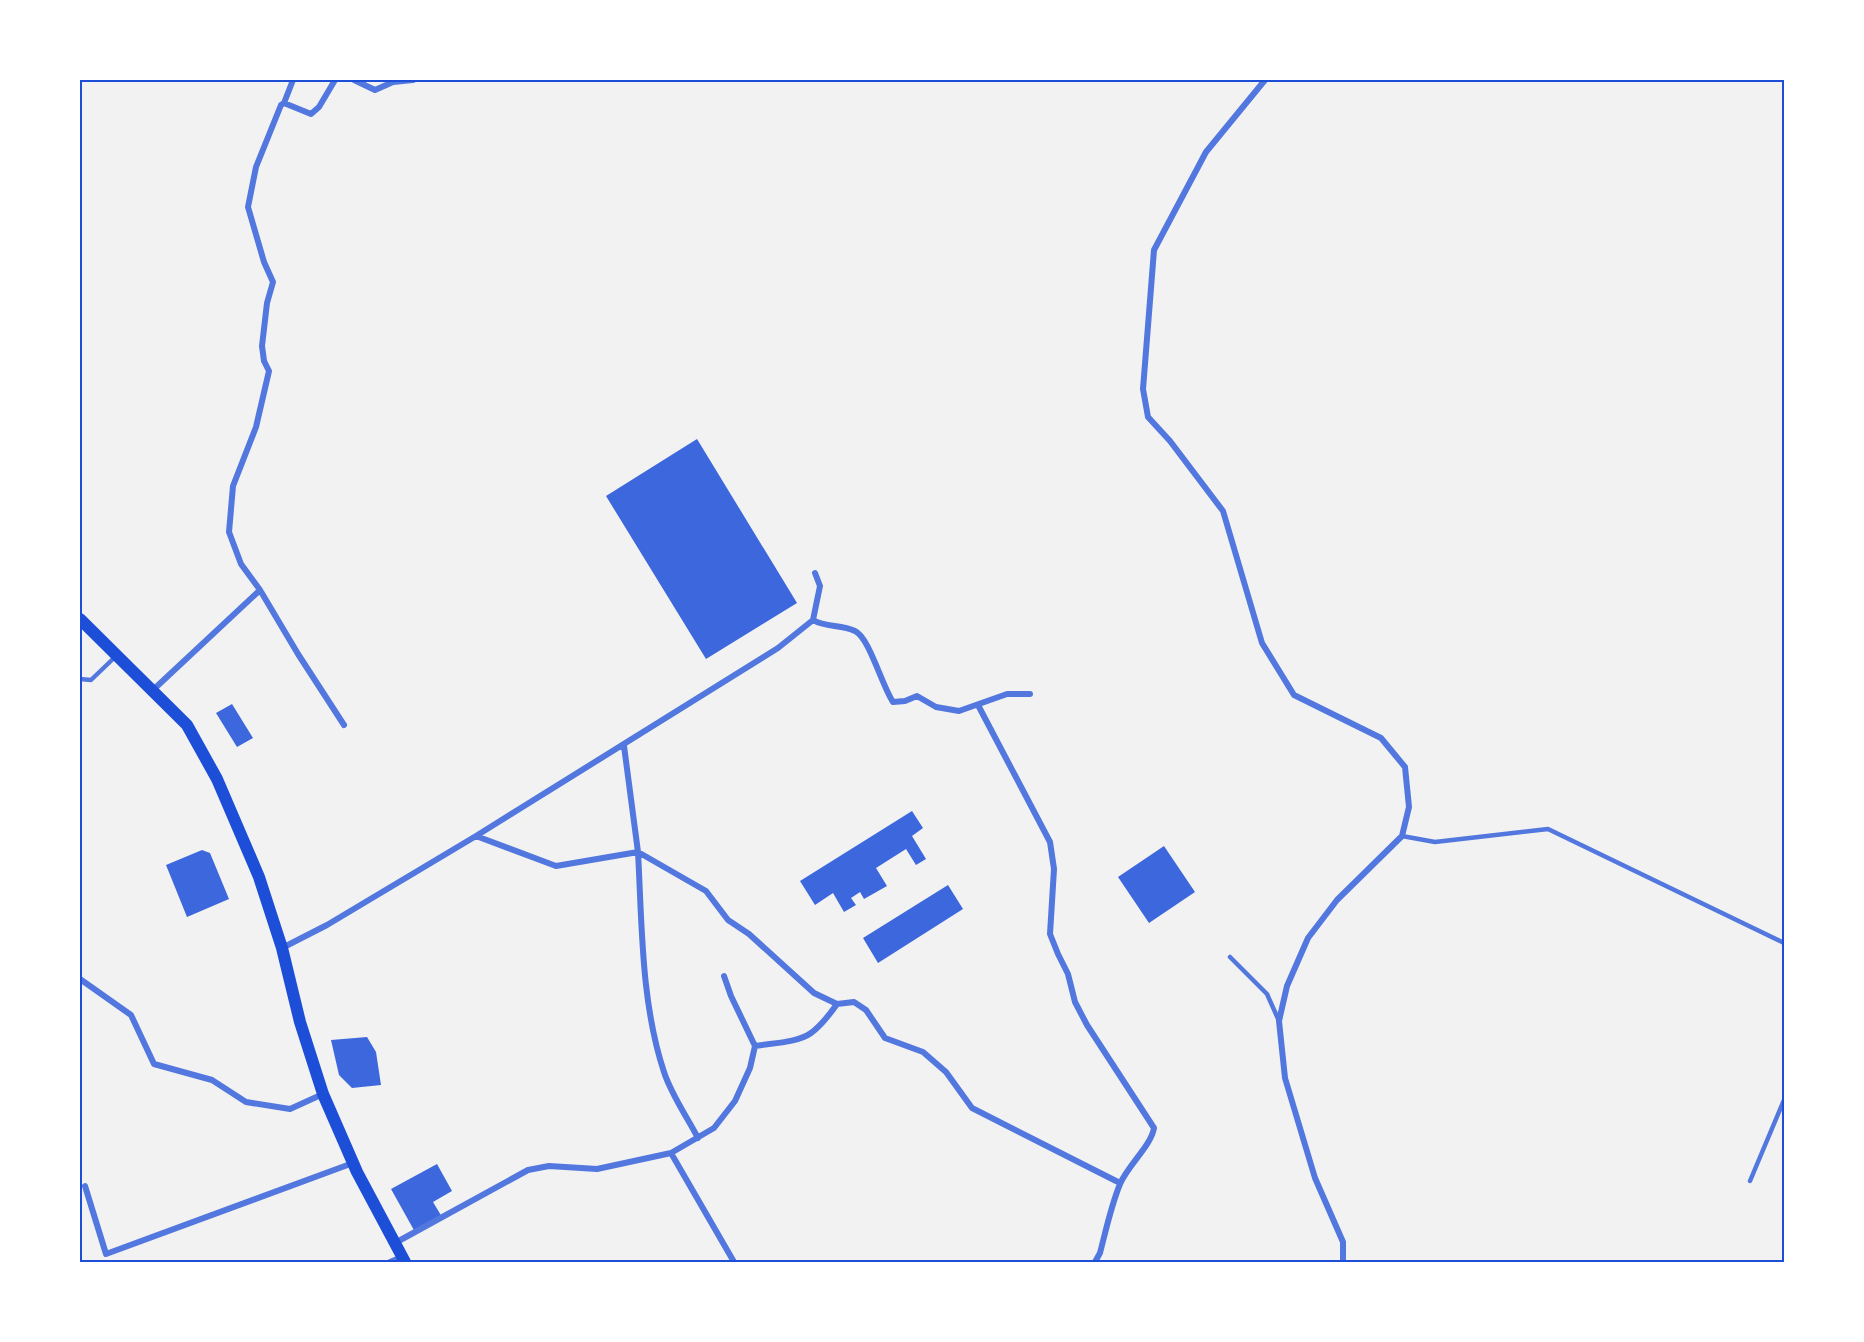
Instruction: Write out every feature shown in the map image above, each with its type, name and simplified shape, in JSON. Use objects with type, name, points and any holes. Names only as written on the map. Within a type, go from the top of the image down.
[{"type":"main road","points":[[80,620],[187,725],[217,779],[258,877],[282,948],[300,1022],[323,1094],[353,1163],[404,1259]]},
{"type":"street","points":[[293,80],[284,103],[271,126],[256,167],[248,207],[261,252],[273,282],[267,303],[262,346],[264,361],[269,371],[256,427],[234,486],[229,532],[241,564],[260,590],[344,725]]},
{"type":"street","points":[[284,103],[311,114],[319,107],[335,80]]},
{"type":"street","points":[[354,80],[375,90],[393,82],[413,80]]},
{"type":"street","points":[[1265,80],[1206,152],[1154,250],[1143,389],[1149,417],[1223,511],[1262,643],[1294,695],[1381,738],[1405,768],[1409,807],[1402,837],[1337,900],[1308,938],[1287,986],[1279,1021],[1285,1078],[1315,1178],[1343,1242],[1343,1263]]},
{"type":"street","points":[[282,948],[327,925],[476,836],[624,746],[778,648],[813,620],[820,586],[815,573]]},
{"type":"street","points":[[153,690],[260,590]]},
{"type":"street","points":[[813,620],[822,625],[853,630],[862,636],[893,702],[905,701],[917,696],[936,707],[959,711],[1007,694],[1030,694]]},
{"type":"street","points":[[978,705],[1050,842],[1054,869],[1050,934],[1068,974],[1075,1002],[1087,1025],[1154,1128],[1153,1137],[1136,1157],[1120,1183],[1095,1263]]},
{"type":"street","points":[[624,746],[638,852],[646,988],[664,1074],[698,1138]]},
{"type":"street","points":[[476,836],[556,866],[638,852],[706,891],[728,920],[749,934],[814,993],[837,1004],[854,1002],[866,1010],[885,1038],[923,1052],[946,1072],[972,1108],[1120,1183]]},
{"type":"street","points":[[395,1243],[528,1170],[549,1166],[597,1169],[671,1153],[714,1128],[735,1101],[750,1068],[755,1046],[724,976]]},
{"type":"street","points":[[80,979],[131,1015],[154,1064],[212,1080],[246,1102],[290,1109],[323,1094]]},
{"type":"street","points":[[755,1046],[796,1039],[810,1034],[837,1004]]},
{"type":"street","points":[[671,1153],[734,1263]]},
{"type":"street","points":[[85,1186],[106,1254],[353,1163]]},
{"type":"street","points":[[390,1263],[404,1259]]},
{"type":"lane","points":[[80,679],[91,680],[117,655]]},
{"type":"lane","points":[[1402,837],[1435,842],[1548,829],[1785,943]]},
{"type":"lane","points":[[1230,957],[1267,994],[1279,1021]]},
{"type":"lane","points":[[1750,1181],[1785,1100]]},
{"type":"building","points":[[697,439],[797,603],[706,659],[606,496]]},
{"type":"building","points":[[232,704],[253,738],[237,747],[216,713]]},
{"type":"building","points":[[912,811],[923,828],[912,836],[926,859],[916,865],[906,849],[876,868],[887,886],[864,899],[860,892],[851,898],[856,905],[844,912],[833,893],[815,905],[800,881]]},
{"type":"building","points":[[1164,846],[1195,892],[1149,923],[1118,877]]},
{"type":"building","points":[[202,850],[210,853],[229,899],[187,917],[166,865]]},
{"type":"building","points":[[948,885],[963,909],[878,963],[863,938]]},
{"type":"building","points":[[367,1037],[376,1052],[381,1085],[352,1088],[339,1075],[331,1040]]},
{"type":"building","points":[[437,1164],[452,1191],[433,1202],[442,1217],[415,1232],[391,1189]]}]
